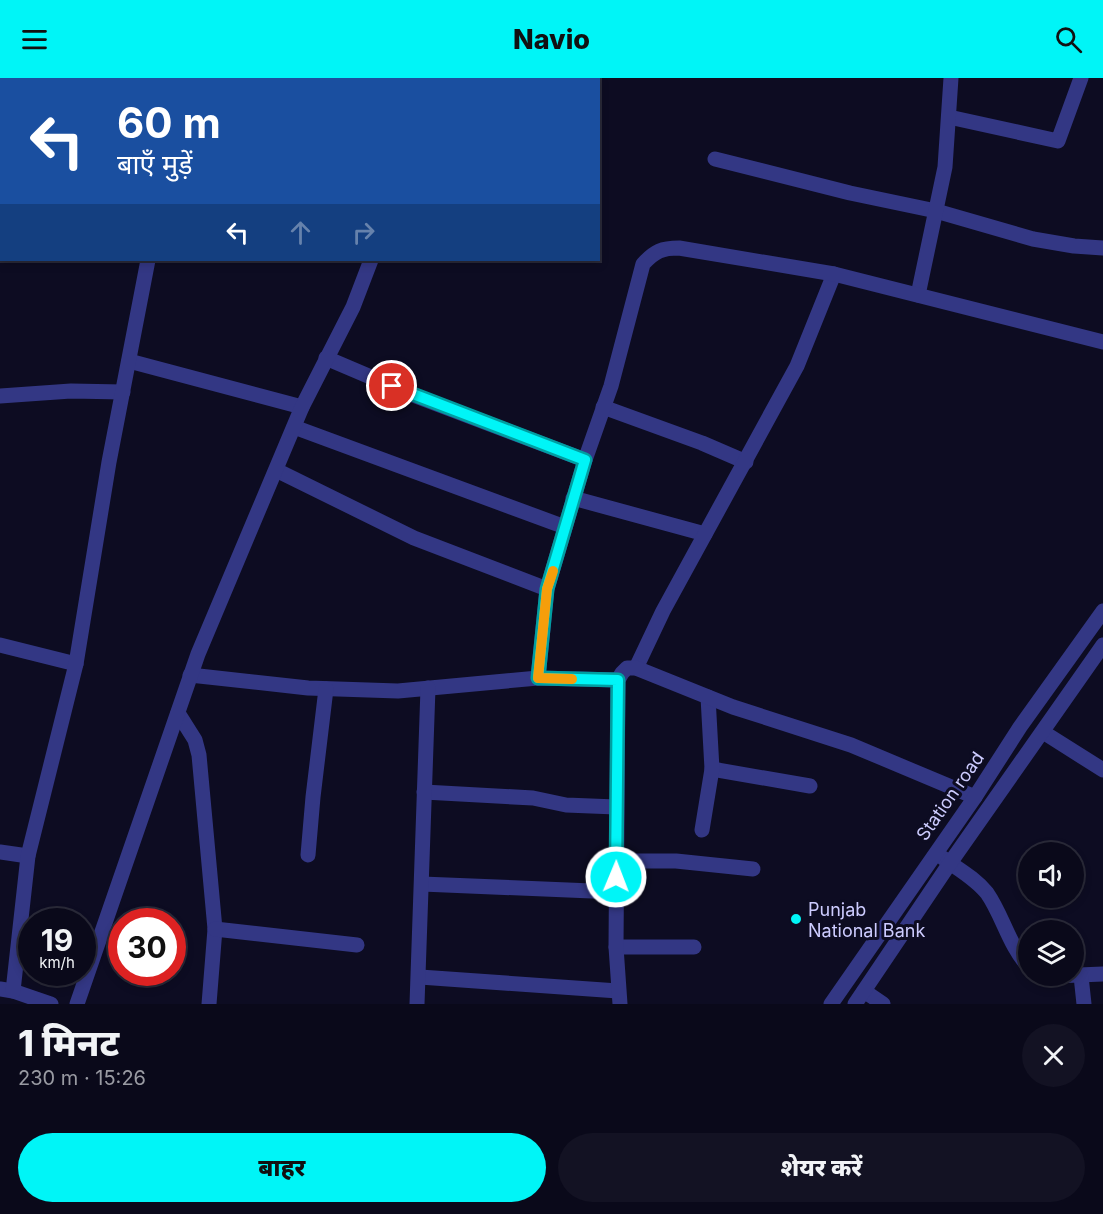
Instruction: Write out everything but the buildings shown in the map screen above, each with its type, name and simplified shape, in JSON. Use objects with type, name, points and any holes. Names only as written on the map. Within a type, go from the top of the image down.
[{"type":"street","points":[[918,296],[945,167],[951,78]]},
{"type":"street","points":[[949,117],[1058,141],[1081,78]]},
{"type":"street","points":[[716,159],[850,193],[936,211],[1033,239],[1103,248]]},
{"type":"street","points":[[538,678],[547,589],[573,498],[603,407],[643,264],[652,253],[663,248],[679,248],[834,274],[1103,342]]},
{"type":"street","points":[[51,1004],[17,995],[28,856],[76,664],[109,462],[148,261]]},
{"type":"street","points":[[77,1004],[198,654],[302,407],[353,307],[371,261]]},
{"type":"street","points":[[636,668],[663,612],[796,366],[834,274]]},
{"type":"street","points":[[326,358],[413,395],[585,460]]},
{"type":"street","points":[[129,361],[302,407]]},
{"type":"street","points":[[0,393],[123,392]]},
{"type":"street","points":[[603,407],[702,443],[746,462]]},
{"type":"street","points":[[294,427],[565,527]]},
{"type":"street","points":[[276,470],[414,538],[547,589]]},
{"type":"street","points":[[573,498],[705,534]]},
{"type":"street","name":"Station road","points":[[831,1004],[975,797],[1020,727],[1103,611]]},
{"type":"street","points":[[0,645],[76,664]]},
{"type":"street","points":[[883,1004],[860,998],[950,863],[1101,651]]},
{"type":"street","points":[[420,977],[619,997],[616,947],[618,680],[627,668],[636,668],[733,707],[851,745],[975,797]]},
{"type":"street","points":[[190,675],[326,689],[398,691],[538,678],[618,680]]},
{"type":"street","points":[[417,1004],[420,977],[428,688]]},
{"type":"street","points":[[308,855],[326,689]]},
{"type":"street","points":[[702,831],[711,769],[708,697]]},
{"type":"street","points":[[178,712],[195,740],[199,755],[215,929],[209,1004]]},
{"type":"street","points":[[1043,732],[1103,770]]},
{"type":"street","points":[[711,769],[810,786]]},
{"type":"street","points":[[424,792],[533,798],[566,805],[616,807]]},
{"type":"street","points":[[0,852],[28,856]]},
{"type":"street","points":[[935,853],[978,883],[988,896],[1018,952]]},
{"type":"street","points":[[616,861],[694,862],[753,869]]},
{"type":"street","points":[[422,884],[616,892]]},
{"type":"street","points":[[215,929],[357,945]]},
{"type":"street","points":[[616,947],[694,947]]},
{"type":"street","points":[[1084,976],[1103,974]]},
{"type":"street","points":[[1082,986],[1084,1004]]},
{"type":"slow traffic","points":[[553,571],[547,589],[538,678],[572,679]]},
{"type":"place","name":"Punjab National Bank","points":[[796,919]]},
{"type":"route","points":[[392,386],[585,460],[547,589],[538,678],[618,680],[616,877]]}]
